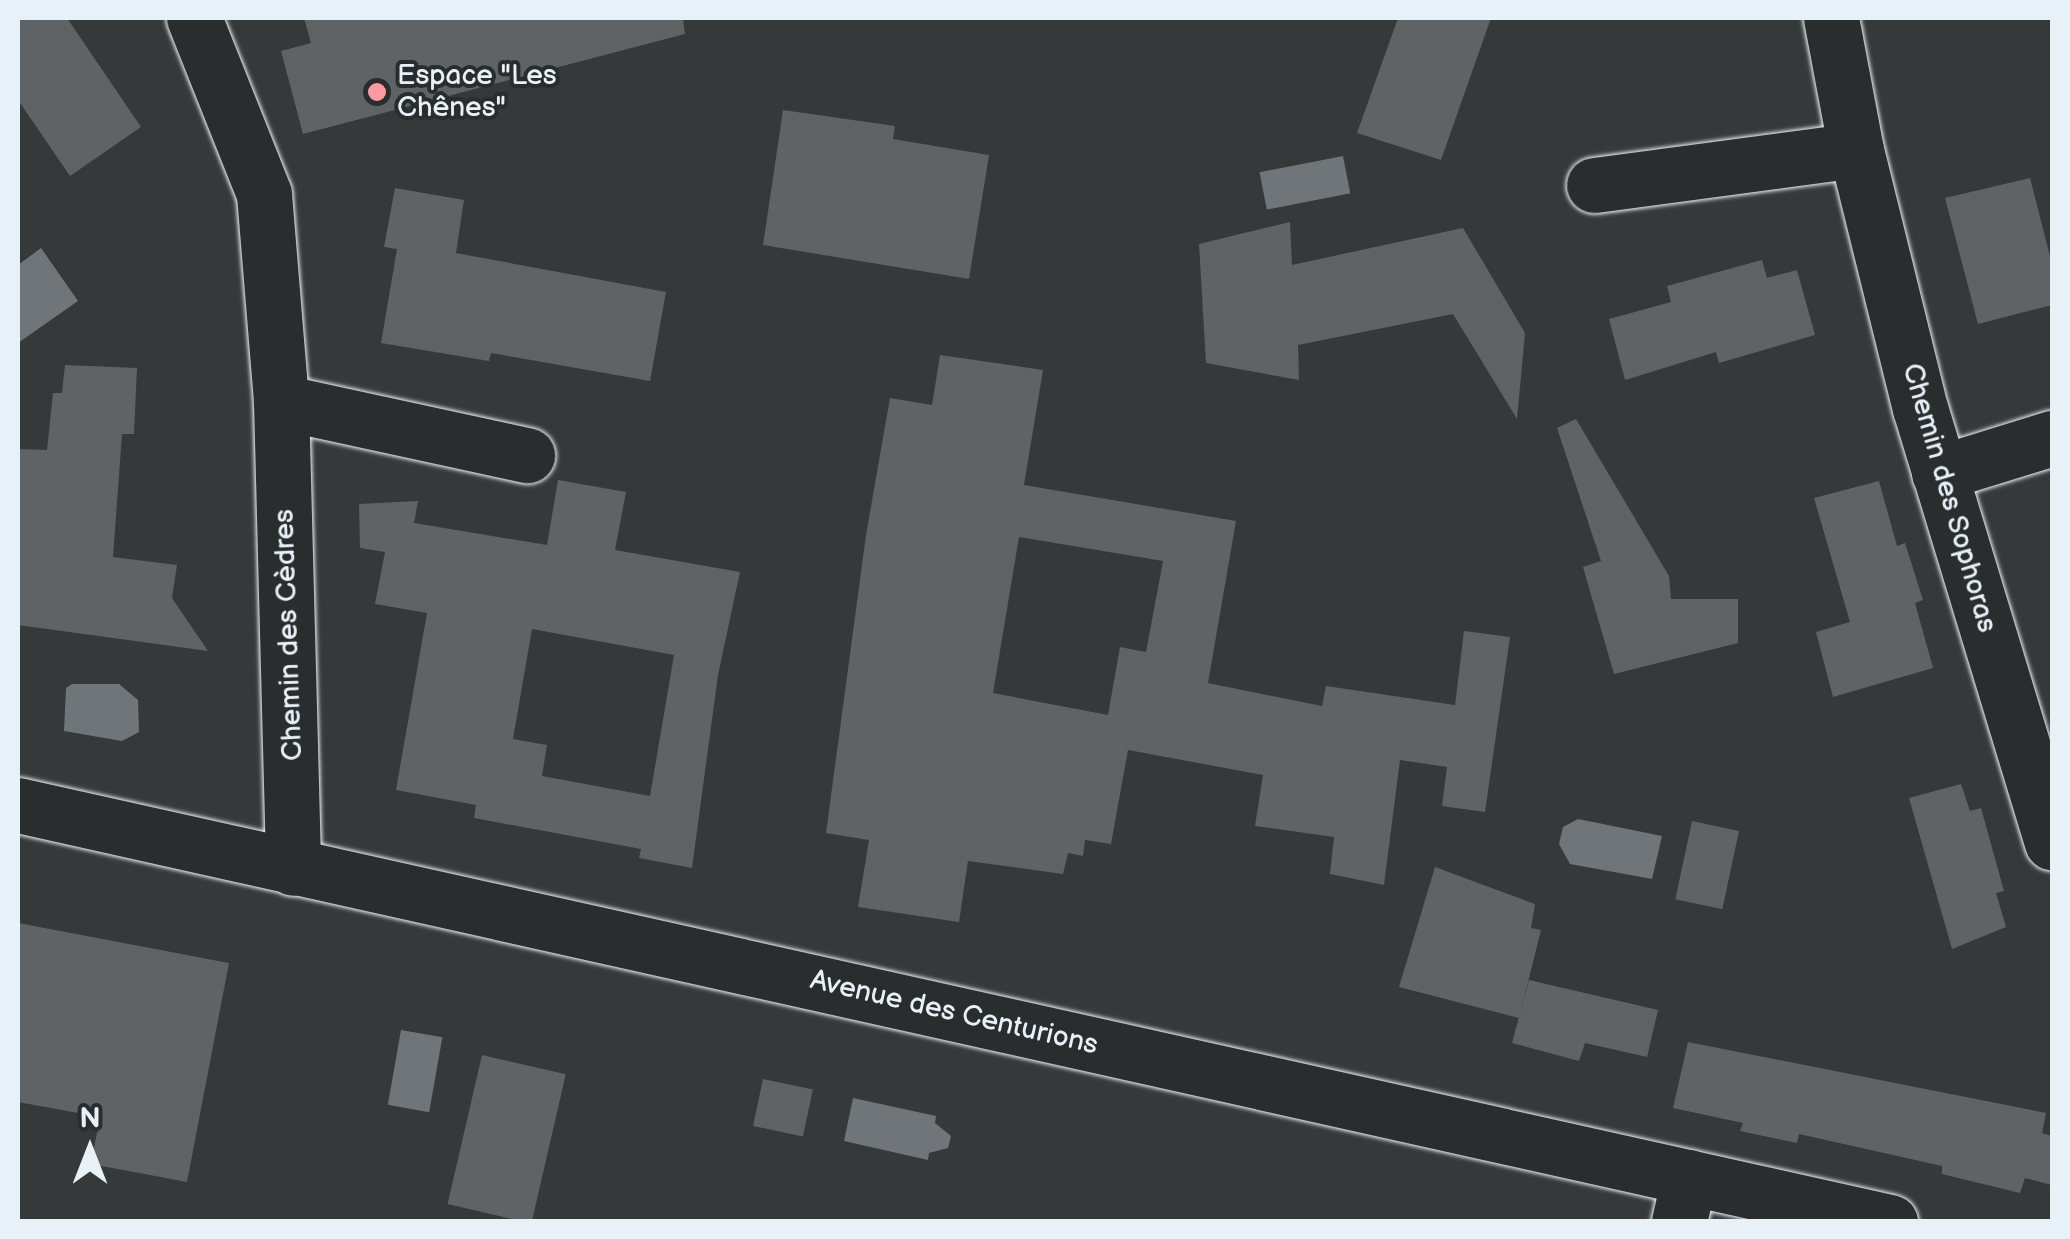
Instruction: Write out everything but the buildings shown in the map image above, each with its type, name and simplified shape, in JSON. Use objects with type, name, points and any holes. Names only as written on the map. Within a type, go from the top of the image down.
[{"type":"street","name":"Chemin des Cèdres","points":[[194,18],[264,194],[281,402],[293,868]]},
{"type":"street","name":"Chemin des Sophoras","points":[[1832,18],[1856,150],[1939,473],[2052,842]]},
{"type":"street","points":[[1594,185],[1856,150]]},
{"type":"street","points":[[281,402],[527,455]]},
{"type":"street","points":[[1939,473],[2052,438]]},
{"type":"street","name":"Avenue des Centurions","points":[[18,805],[1684,1199],[1890,1222]]},
{"type":"shaded area","points":[[1343,156],[1350,193],[1267,210],[1260,172]]},
{"type":"shaded area","points":[[41,248],[78,301],[18,343],[18,265]]},
{"type":"shaded area","points":[[72,684],[119,684],[138,700],[139,732],[122,741],[64,731],[66,688]]},
{"type":"shaded area","points":[[1578,819],[1662,836],[1652,879],[1570,864],[1559,844],[1563,827]]},
{"type":"shaded area","points":[[401,1030],[442,1037],[429,1112],[388,1105]]},
{"type":"shaded area","points":[[853,1098],[936,1116],[935,1123],[951,1136],[948,1148],[929,1153],[928,1160],[844,1141]]},
{"type":"place","name":"Espace \"Les Chênes\"","points":[[377,92]]}]
